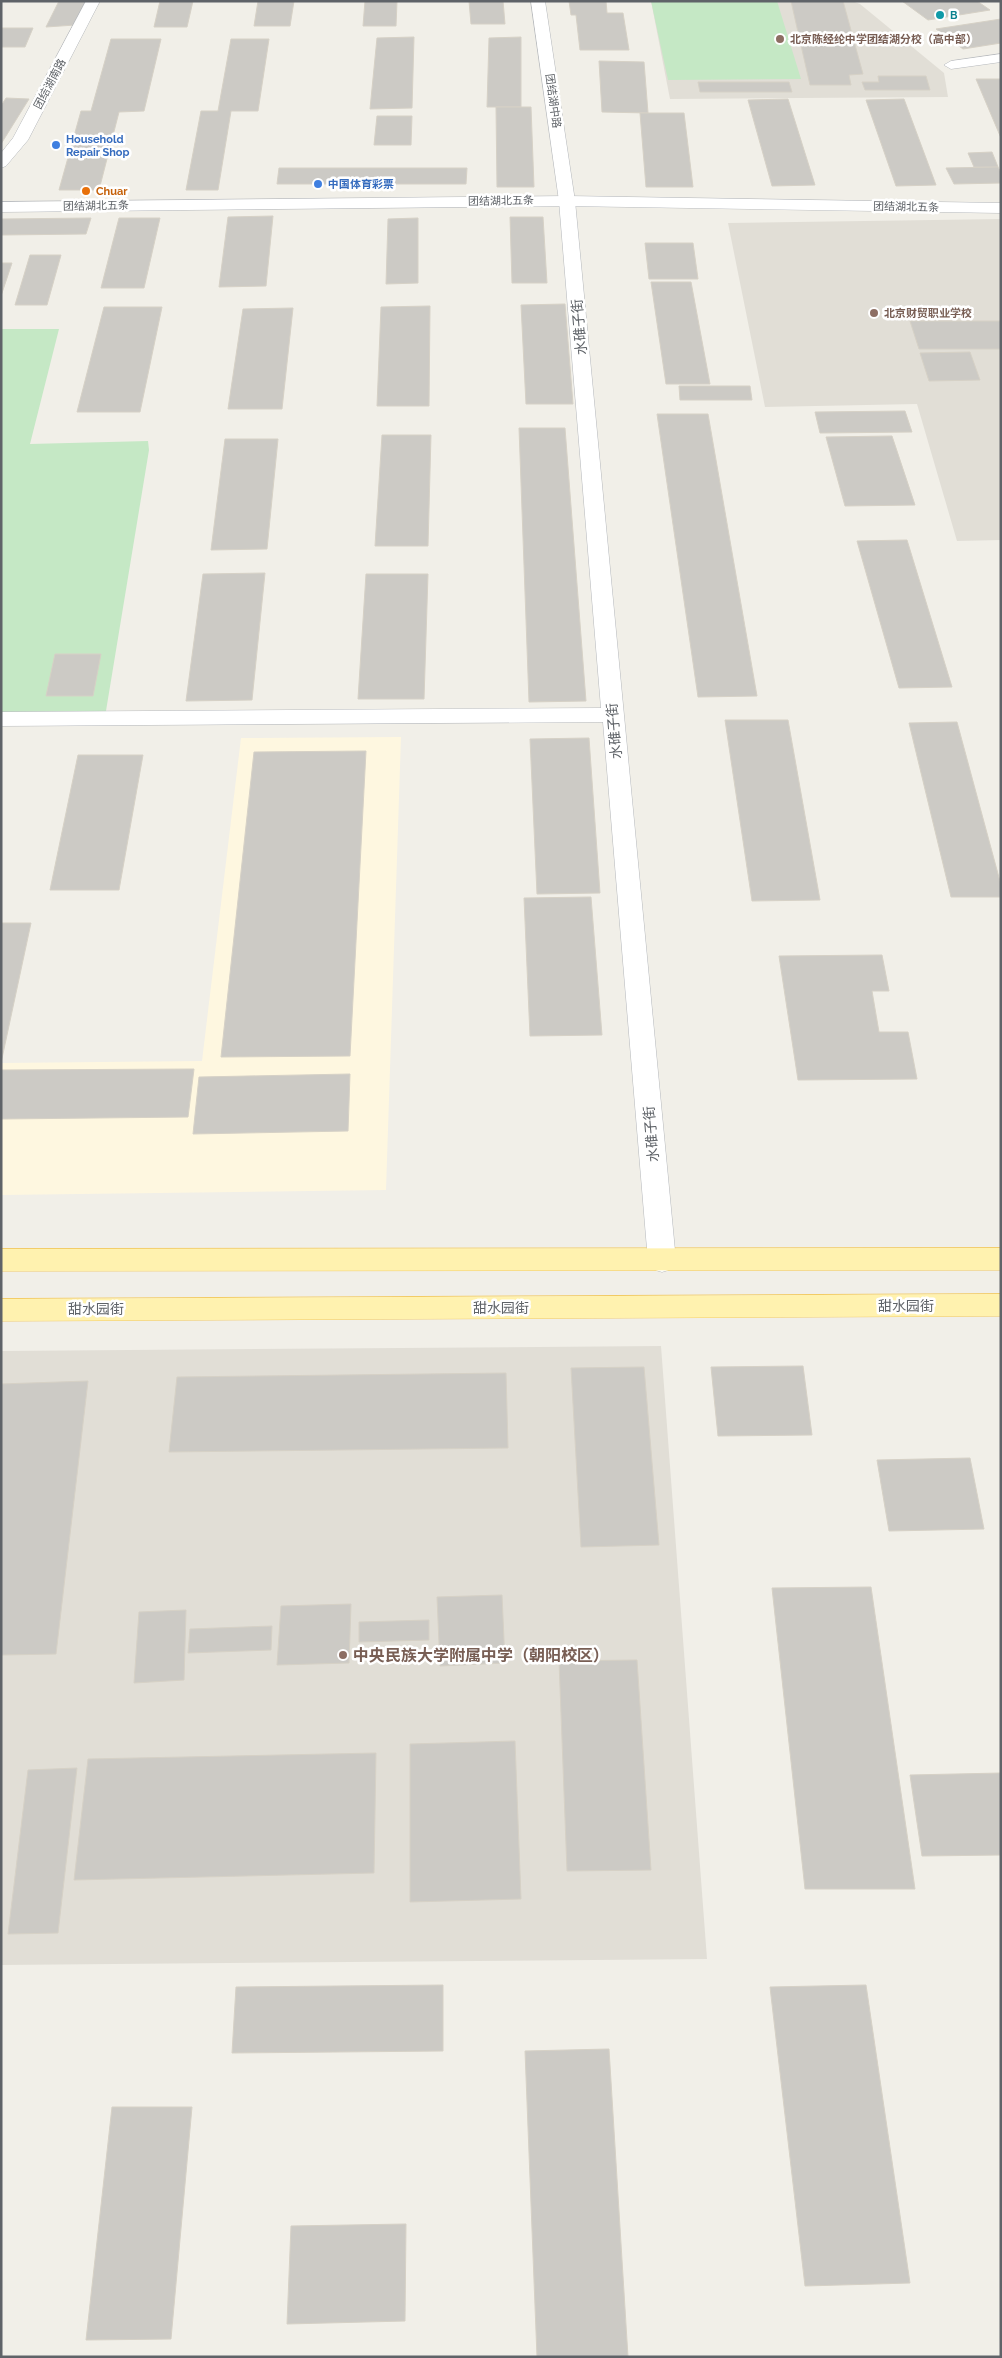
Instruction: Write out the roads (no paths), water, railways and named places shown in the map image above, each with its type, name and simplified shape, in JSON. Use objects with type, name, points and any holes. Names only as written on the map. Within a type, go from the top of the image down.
[{"type":"main road","points":[[1,1260],[662,1261],[1001,1259]]},
{"type":"main road","name":"甜水园街","points":[[1,1310],[1001,1305]]},
{"type":"street","name":"团结湖南路","points":[[1,163],[20,140],[93,1]]},
{"type":"street","name":"团结湖中路","points":[[538,1],[567,201]]},
{"type":"street","points":[[951,65],[1001,58]]},
{"type":"street","name":"团结湖北五条","points":[[1,207],[567,201],[1001,208]]},
{"type":"street","name":"水碓子街","points":[[567,201],[662,1261]]},
{"type":"street","points":[[1,719],[613,715]]},
{"type":"place","name":"B","points":[[940,15]]},
{"type":"place","name":"北京陈经纶中学团结湖分校（高中部）","points":[[780,39]]},
{"type":"place","name":"Household Repair Shop","points":[[56,145]]},
{"type":"place","name":"中国体育彩票","points":[[318,184]]},
{"type":"place","name":"Chuar","points":[[86,191]]},
{"type":"place","name":"北京财贸职业学校","points":[[874,313]]},
{"type":"place","name":"中央民族大学附属中学（朝阳校区）","points":[[343,1655]]}]
